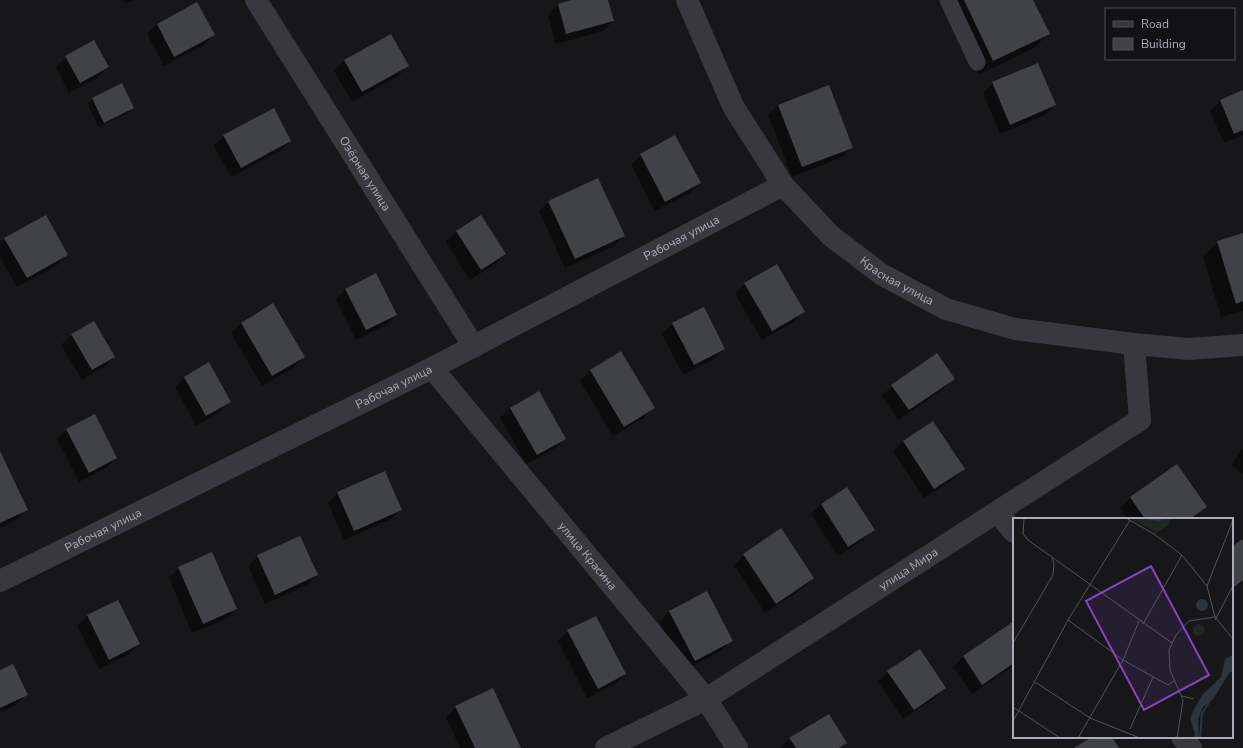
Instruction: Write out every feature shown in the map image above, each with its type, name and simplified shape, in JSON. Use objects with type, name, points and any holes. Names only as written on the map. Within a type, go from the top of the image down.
[{"type":"street","name":"Озёрная улица","points":[[256,0],[474,347]]},
{"type":"street","name":"Красная улица","points":[[687,0],[733,106],[783,185],[831,236],[881,274],[946,309],[1015,329],[1134,344],[1189,349],[1243,345]]},
{"type":"street","name":"Рабочая улица","points":[[0,581],[474,347],[783,185]]},
{"type":"street","name":"улица Мира","points":[[606,748],[706,699],[1140,420],[1134,344]]},
{"type":"street","name":"улица Красина","points":[[432,368],[706,699],[737,748]]},
{"type":"street","points":[[997,512],[1013,531]]},
{"type":"street","points":[[1183,738],[1191,748]]},
{"type":"lane","points":[[948,0],[977,62]]},
{"type":"building","points":[[571,0],[608,0],[614,21],[566,34],[558,4]]},
{"type":"building","points":[[964,0],[1033,0],[1050,34],[993,61]]},
{"type":"building","points":[[197,2],[215,35],[174,57],[157,24]]},
{"type":"building","points":[[391,34],[409,66],[362,92],[344,60]]},
{"type":"building","points":[[94,40],[109,67],[80,83],[65,56]]},
{"type":"building","points":[[1038,63],[1056,105],[1010,125],[992,82]]},
{"type":"building","points":[[122,83],[134,108],[104,123],[92,98]]},
{"type":"building","points":[[829,85],[853,148],[802,167],[778,105]]},
{"type":"building","points":[[1243,90],[1243,130],[1234,134],[1220,100]]},
{"type":"building","points":[[274,108],[291,141],[241,168],[223,135]]},
{"type":"building","points":[[675,135],[701,183],[665,202],[640,154]]},
{"type":"building","points":[[598,178],[625,236],[575,259],[548,201]]},
{"type":"building","points":[[46,215],[68,255],[27,278],[4,238]]},
{"type":"building","points":[[481,215],[506,254],[481,270],[456,231]]},
{"type":"building","points":[[1243,233],[1243,301],[1236,304],[1217,241]]},
{"type":"building","points":[[777,264],[805,312],[772,331],[744,283]]},
{"type":"building","points":[[376,273],[397,315],[366,330],[345,289]]},
{"type":"building","points":[[273,303],[305,357],[272,376],[241,323]]},
{"type":"building","points":[[704,307],[725,349],[694,365],[672,323]]},
{"type":"building","points":[[94,321],[115,357],[92,370],[71,334]]},
{"type":"building","points":[[621,351],[655,408],[624,427],[590,370]]},
{"type":"building","points":[[937,353],[955,379],[909,410],[891,385]]},
{"type":"building","points":[[209,362],[231,402],[206,416],[184,377]]},
{"type":"building","points":[[539,391],[566,439],[537,455],[510,408]]},
{"type":"building","points":[[95,414],[117,458],[89,473],[66,429]]},
{"type":"building","points":[[933,421],[965,469],[934,489],[903,441]]},
{"type":"building","points":[[0,451],[28,510],[0,523]]},
{"type":"building","points":[[1177,464],[1207,507],[1191,518],[1144,518],[1130,497]]},
{"type":"building","points":[[385,471],[402,510],[354,531],[337,492]]},
{"type":"building","points":[[847,487],[875,530],[848,547],[821,504]]},
{"type":"building","points":[[781,528],[814,578],[776,604],[743,554]]},
{"type":"building","points":[[300,536],[318,575],[275,595],[257,555]]},
{"type":"building","points":[[1242,539],[1243,580],[1233,588],[1233,546]]},
{"type":"building","points":[[212,552],[237,609],[203,624],[178,567]]},
{"type":"building","points":[[707,591],[733,641],[695,661],[669,611]]},
{"type":"building","points":[[118,600],[140,644],[109,660],[87,615]]},
{"type":"building","points":[[596,616],[626,674],[598,689],[567,630]]},
{"type":"building","points":[[1013,622],[1013,664],[982,685],[963,656]]},
{"type":"building","points":[[920,649],[946,688],[914,710],[887,671]]},
{"type":"building","points":[[13,664],[28,695],[0,708],[0,670]]},
{"type":"building","points":[[493,688],[521,748],[475,748],[455,706]]},
{"type":"building","points":[[829,714],[847,743],[839,748],[796,748],[789,738]]},
{"type":"building","points":[[1090,738],[1113,738],[1119,748],[1074,748]]}]
